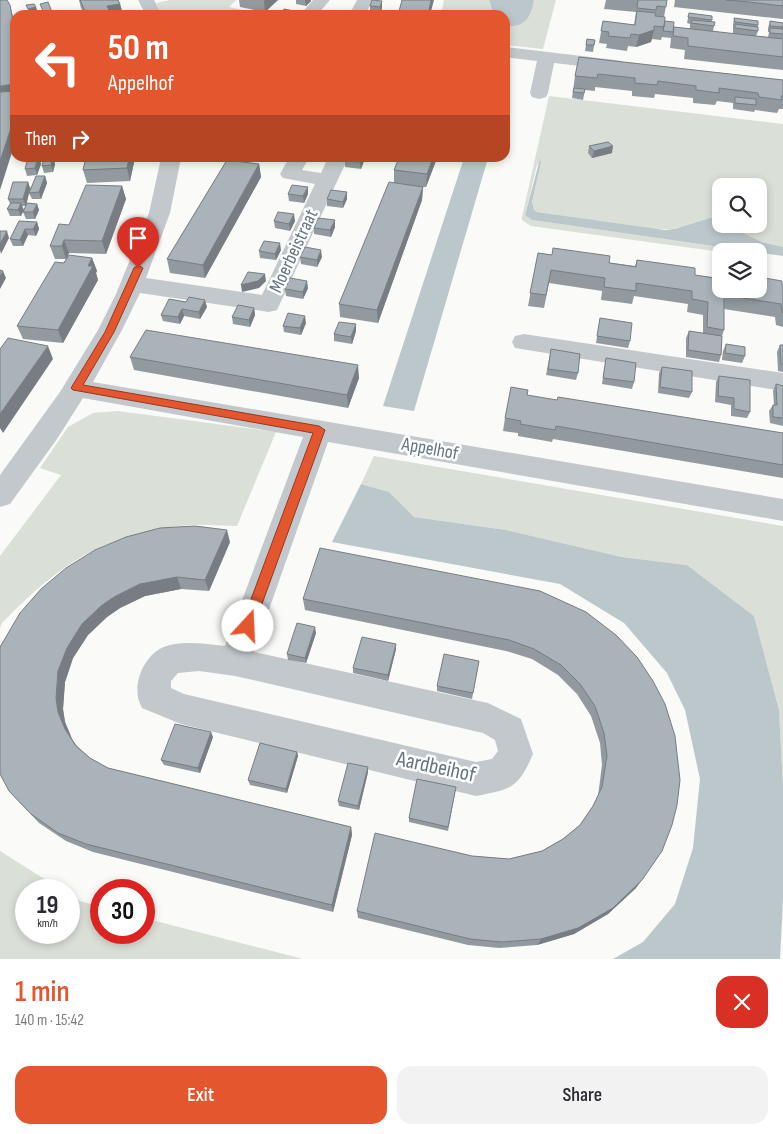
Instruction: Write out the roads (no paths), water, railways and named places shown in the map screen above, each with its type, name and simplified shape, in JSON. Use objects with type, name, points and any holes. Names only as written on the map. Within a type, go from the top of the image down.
[{"type":"street","points":[[313,10],[322,0]]},
{"type":"street","points":[[510,53],[629,66]]},
{"type":"street","points":[[539,93],[547,57]]},
{"type":"street","points":[[0,496],[76,388],[110,332],[158,219],[170,162]]},
{"type":"street","points":[[297,162],[290,174],[327,180]]},
{"type":"street","name":"Moerbeistraat","points":[[132,284],[269,304],[336,162]]},
{"type":"street","points":[[524,342],[783,382]]},
{"type":"street","name":"Appelhof","points":[[76,388],[783,510]]},
{"type":"street","points":[[235,662],[319,430]]},
{"type":"street","name":"Aardbeihof","points":[[199,657],[235,662],[488,719],[509,730],[516,754],[502,774],[476,779],[181,710],[154,697],[155,676],[170,659],[199,657]]}]
